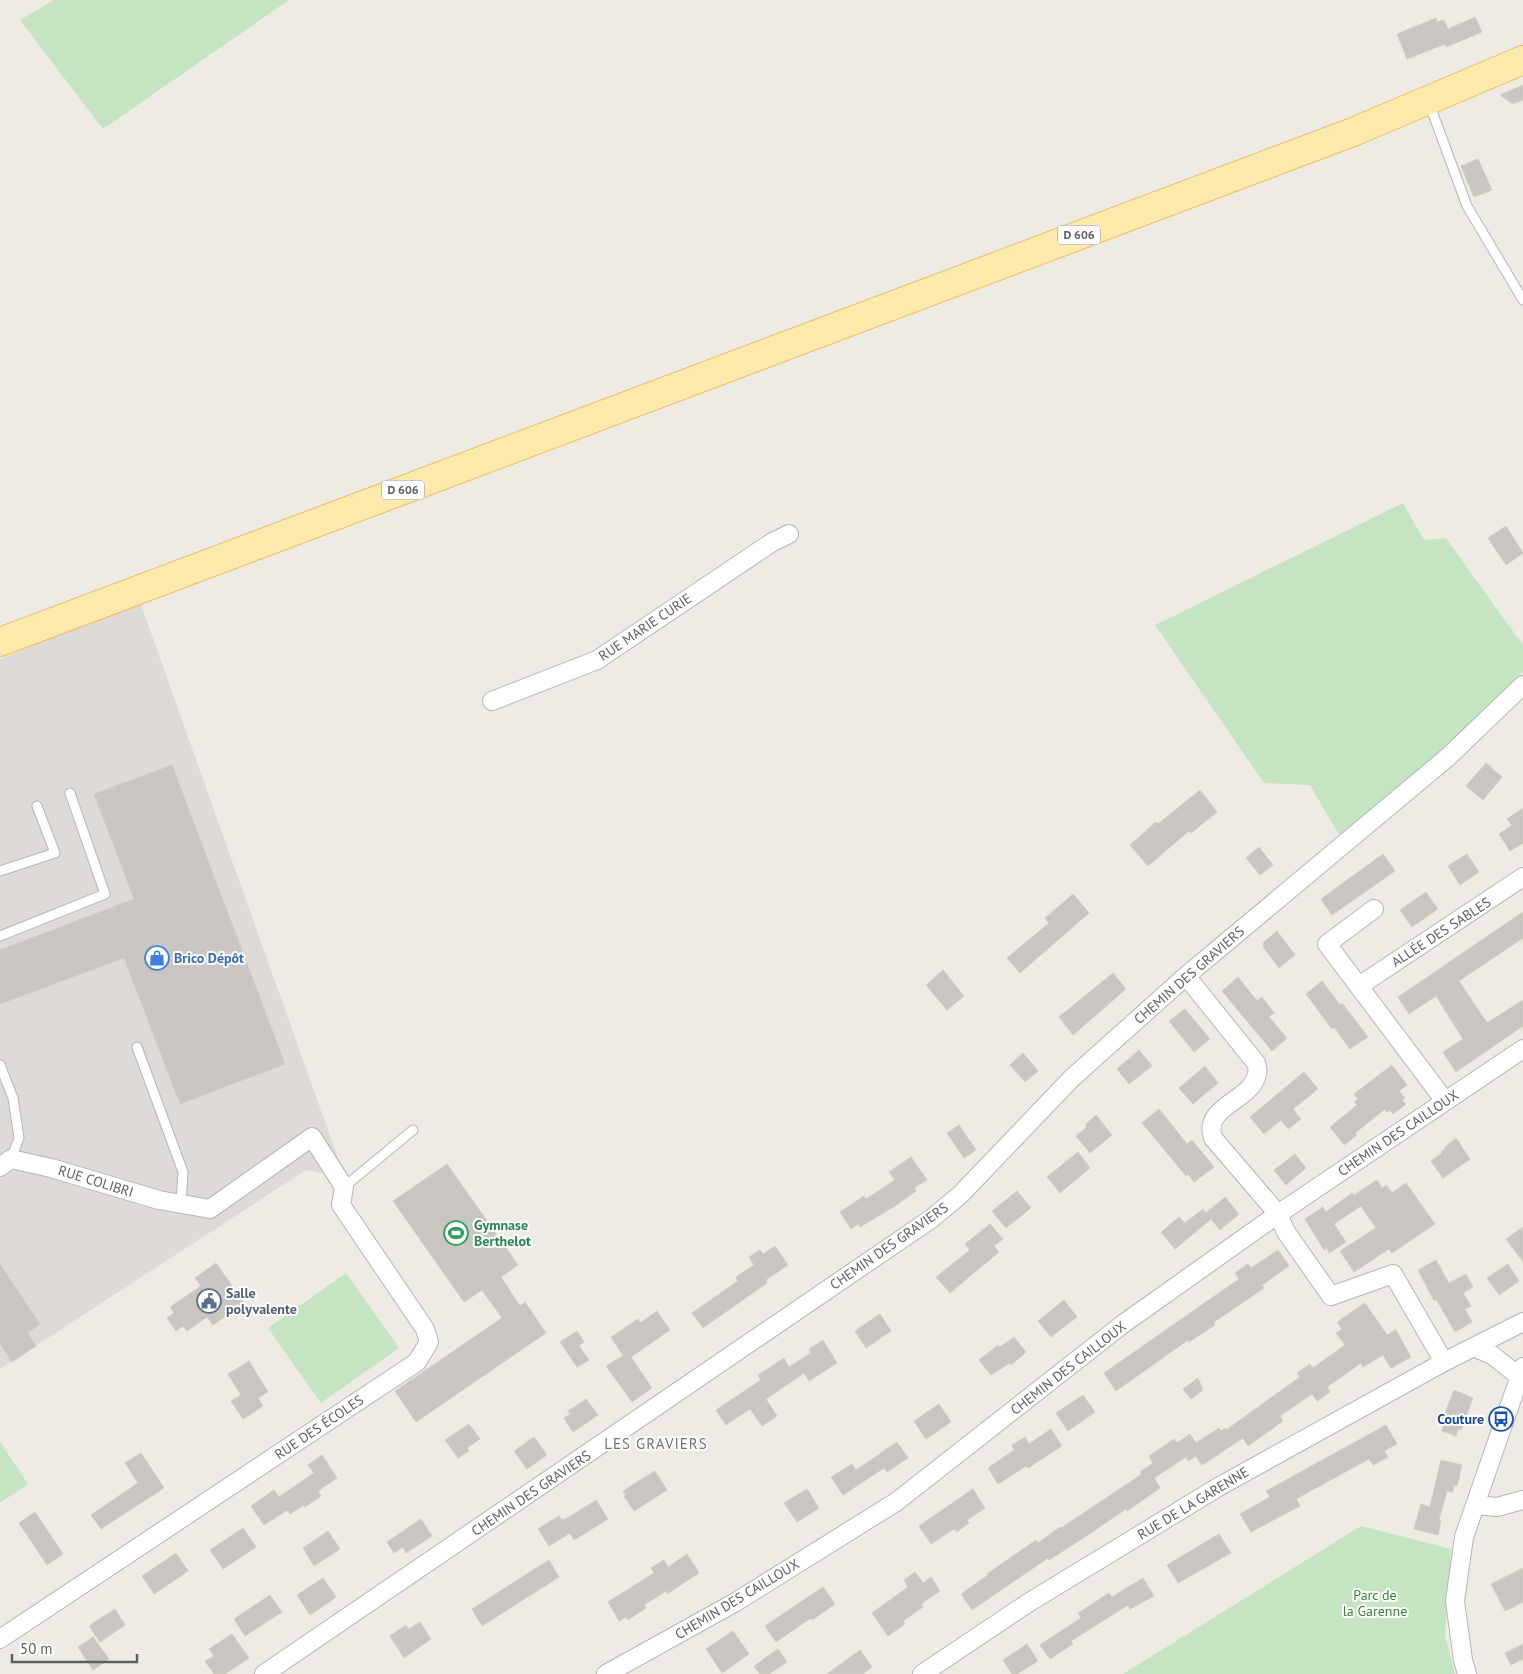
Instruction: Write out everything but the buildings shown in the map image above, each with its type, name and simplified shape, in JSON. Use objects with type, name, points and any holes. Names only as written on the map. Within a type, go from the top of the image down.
[{"type":"main road","name":"D 606","points":[[0,642],[1352,132],[1523,60]]},
{"type":"street","name":"RUE MARIE CURIE","points":[[492,701],[597,660],[771,543],[788,534]]},
{"type":"street","name":"CHEMIN DES GRAVIERS","points":[[264,1674],[932,1219],[960,1195],[1072,1078],[1186,976],[1448,757],[1523,685]]},
{"type":"street","name":"ALLÉE DES SABLES","points":[[1358,986],[1523,877]]},
{"type":"street","points":[[1374,910],[1327,944],[1445,1101]]},
{"type":"street","points":[[1186,976],[1256,1063],[1258,1074],[1252,1085],[1214,1118],[1210,1129],[1213,1138],[1278,1214],[1286,1232],[1331,1296],[1393,1274],[1444,1362]]},
{"type":"street","name":"CHEMIN DES CAILLOUX","points":[[606,1674],[734,1603],[896,1502],[1122,1324],[1278,1214],[1523,1049]]},
{"type":"street","name":"RUE COLIBRI","points":[[6,1163],[51,1168],[159,1200],[210,1209],[312,1137],[344,1187]]},
{"type":"street","name":"RUE DES ÉCOLES","points":[[0,1638],[417,1362],[429,1342],[426,1329],[340,1204],[344,1187]]},
{"type":"street","name":"RUE DE LA GARENNE","points":[[922,1674],[1028,1603],[1220,1486],[1444,1362],[1523,1322]]},
{"type":"street","points":[[1467,1674],[1463,1660],[1455,1602],[1464,1537],[1521,1372],[1474,1347]]},
{"type":"street","points":[[1475,1505],[1496,1507],[1523,1500]]},
{"type":"lane","points":[[1428,100],[1468,206],[1523,300]]},
{"type":"lane","points":[[0,936],[105,894],[70,793]]},
{"type":"lane","points":[[0,871],[55,853],[37,806]]},
{"type":"lane","points":[[137,1047],[183,1172],[180,1204]]},
{"type":"lane","points":[[0,1065],[13,1098],[18,1138],[6,1163]]},
{"type":"lane","points":[[344,1187],[413,1130]]},
{"type":"shaded area","points":[[140,602],[345,1178],[306,1170],[0,1369],[0,659]]},
{"type":"green space","points":[[54,0],[289,0],[103,129],[20,20]]},
{"type":"green space","points":[[1403,503],[1424,540],[1446,538],[1523,645],[1523,671],[1442,756],[1339,835],[1310,785],[1264,783],[1155,625]]},
{"type":"green space","points":[[346,1273],[399,1348],[321,1403],[268,1328]]},
{"type":"green space","points":[[0,1442],[28,1484],[0,1503]]},
{"type":"green space","name":"Parc de la Garenne","points":[[1361,1526],[1451,1549],[1445,1635],[1455,1674],[1123,1674]]},
{"type":"place","name":"Brico Dépôt","points":[[157,958]]},
{"type":"place","name":"Gymnase Berthelot","points":[[456,1233]]},
{"type":"place","name":"Salle polyvalente","points":[[209,1301]]},
{"type":"place","name":"Couture","points":[[1501,1419]]},
{"type":"district","name":"LES GRAVIERS","points":[[656,1444]]}]
